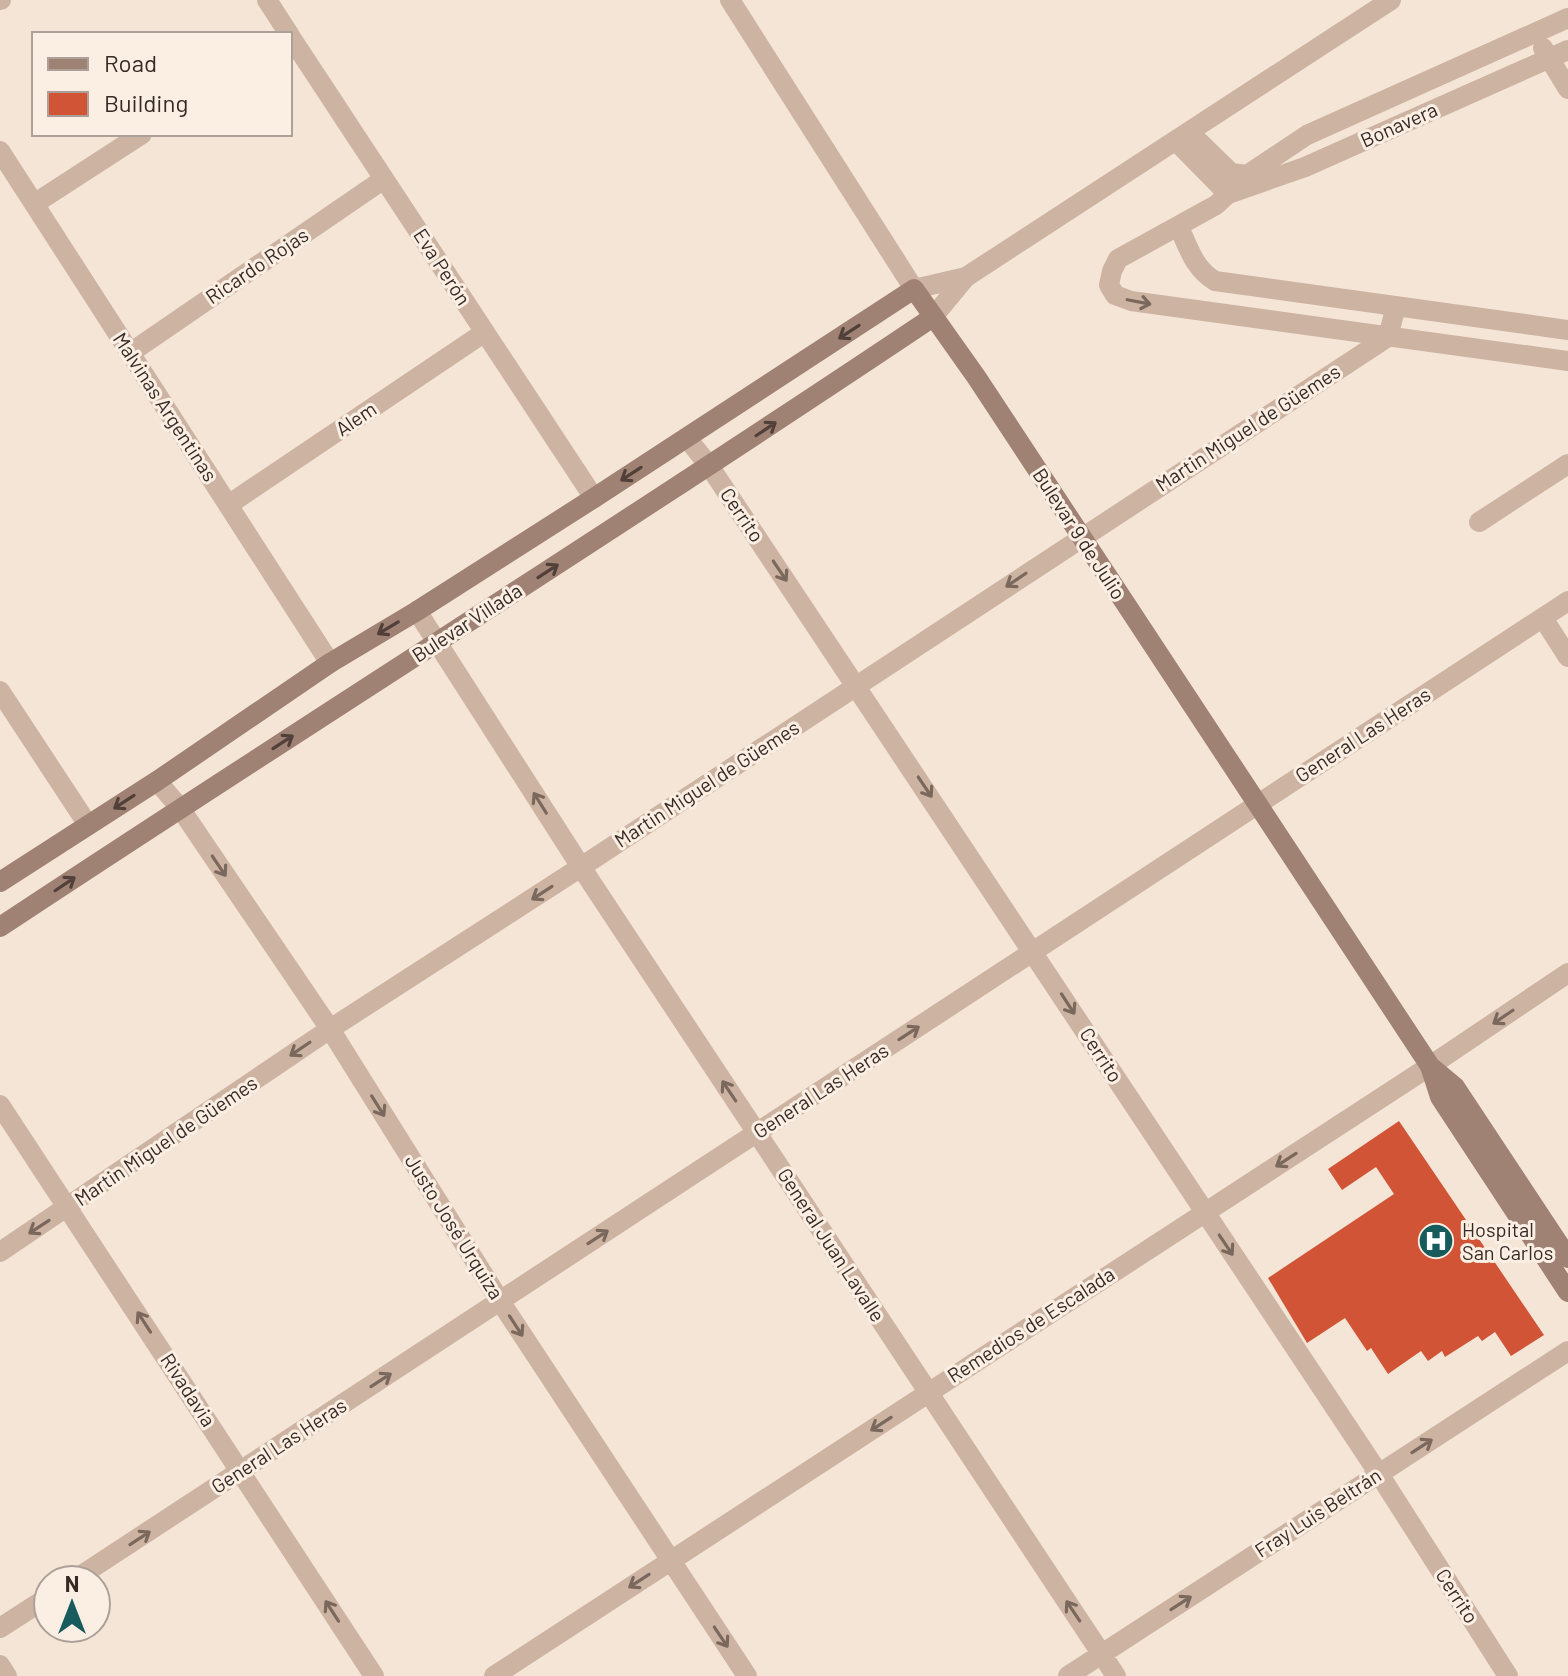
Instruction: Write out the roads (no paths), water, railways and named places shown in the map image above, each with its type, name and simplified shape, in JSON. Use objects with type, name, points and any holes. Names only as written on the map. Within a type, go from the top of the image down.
[{"type":"main road","name":"Bulevar 9 de Julio","points":[[914,289],[1430,1066],[1440,1097],[1568,1292]]},
{"type":"main road","name":"Bulevar Villada","points":[[0,882],[157,781],[330,663],[594,498],[914,289]]},
{"type":"main road","name":"Bulevar Villada","points":[[0,927],[710,467],[933,317]]},
{"type":"main road","name":"Bulevar 9 de Julio","points":[[1430,1066],[1455,1087],[1568,1258]]},
{"type":"street","name":"Eva Perón","points":[[267,0],[287,32]]},
{"type":"street","name":"Bulevar 9 de Julio","points":[[730,0],[914,289]]},
{"type":"street","points":[[933,317],[966,277],[1391,0]]},
{"type":"street","points":[[1182,136],[1231,173],[1247,175],[1307,135],[1568,18]]},
{"type":"street","points":[[1536,32],[1548,59],[1568,89]]},
{"type":"street","name":"Eva Perón","points":[[292,39],[594,498]]},
{"type":"street","name":"Bonavera","points":[[1388,337],[1131,301],[1115,295],[1109,285],[1118,259],[1179,227],[1216,205],[1228,194],[1305,167],[1568,50]]},
{"type":"street","points":[[34,204],[139,136]]},
{"type":"street","points":[[1182,136],[1228,194]]},
{"type":"street","name":"Malvinas Argentinas","points":[[0,151],[330,663]]},
{"type":"street","points":[[1228,194],[1231,173]]},
{"type":"street","name":"Ricardo Rojas","points":[[130,353],[384,179]]},
{"type":"street","points":[[1179,227],[1195,264],[1215,281],[1568,330]]},
{"type":"street","points":[[914,289],[966,277]]},
{"type":"street","points":[[1396,306],[1388,337],[1568,361]]},
{"type":"street","name":"Alem","points":[[228,505],[485,332]]},
{"type":"street","name":"Martin Miguel de Güemes","points":[[0,1252],[330,1029],[1388,337]]},
{"type":"street","name":"Cerrito","points":[[687,438],[710,467],[1034,951],[1379,1474],[1508,1676]]},
{"type":"street","points":[[1479,522],[1568,464]]},
{"type":"street","name":"General Las Heras","points":[[99,1564],[1568,601]]},
{"type":"street","name":"General Juan Lavalle","points":[[417,611],[581,867],[1116,1676]]},
{"type":"street","points":[[1543,618],[1568,657]]},
{"type":"street","points":[[0,691],[88,825]]},
{"type":"street","name":"Justo José Urquiza","points":[[157,781],[180,808],[330,1029],[500,1301],[747,1676]]},
{"type":"street","name":"Remedios de Escalada","points":[[494,1676],[1568,973]]},
{"type":"street","name":"Rivadavia","points":[[0,1105],[374,1676]]},
{"type":"street","name":"Fray Luis Beltrán","points":[[1068,1676],[1568,1351]]},
{"type":"street","points":[[0,1628],[32,1607]]},
{"type":"street","points":[[0,1665],[7,1676]]},
{"type":"place","name":"Hospital San Carlos","points":[[1436,1241]]}]
